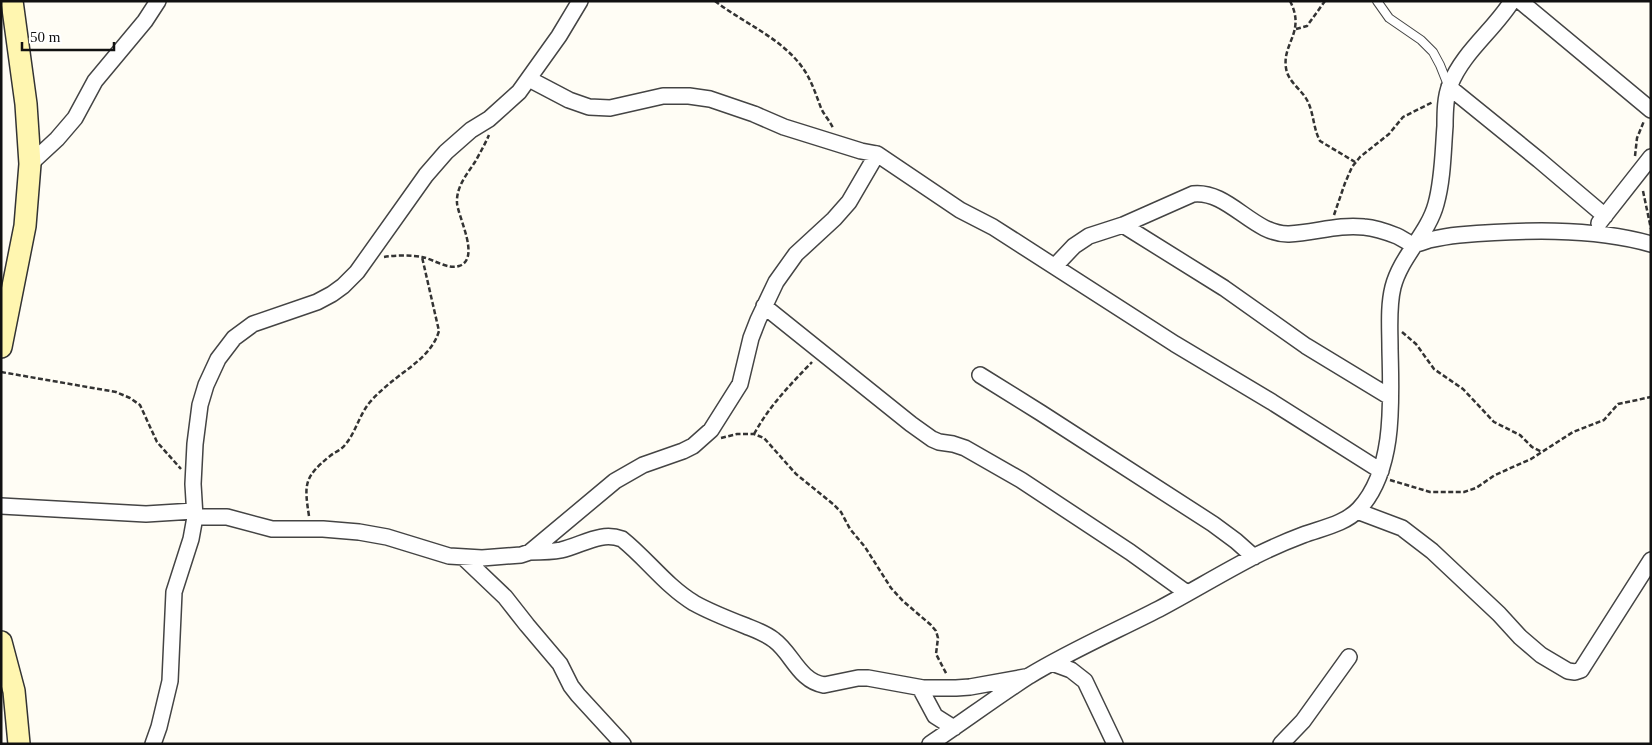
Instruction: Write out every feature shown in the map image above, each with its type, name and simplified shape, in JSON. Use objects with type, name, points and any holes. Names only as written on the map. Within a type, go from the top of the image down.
[{"type":"street","points":[[1,347],[25,226],[30,164],[25,95],[12,1]]},
{"type":"street","points":[[30,164],[57,139],[75,118],[95,81],[145,21],[158,1]]},
{"type":"street","points":[[153,744],[170,681],[174,592],[191,539],[194,514],[192,484],[200,405],[206,385],[218,359],[234,338],[252,324],[317,302],[343,286],[363,262],[426,175],[446,152],[471,130],[504,107],[519,92],[559,36],[580,1]]},
{"type":"street","points":[[930,744],[1052,663],[1254,557],[1339,522],[1357,511],[1375,486],[1380,474],[1388,433],[1390,303],[1393,285],[1400,267],[1428,222],[1436,205],[1443,156],[1448,90],[1465,59],[1497,22],[1512,1]]},
{"type":"street","points":[[1520,1],[1650,110]]},
{"type":"street","points":[[529,79],[569,100],[589,107],[610,108],[663,96],[689,96],[710,99],[754,114],[784,127],[861,151],[877,154],[960,210],[993,227],[1380,474]]},
{"type":"street","points":[[1448,90],[1540,160],[1604,216]]},
{"type":"street","points":[[530,552],[615,482],[643,464],[683,451],[698,443],[711,430],[740,384],[751,338],[776,282],[796,254],[834,219],[849,202],[877,154]]},
{"type":"street","points":[[1590,234],[1651,157]]},
{"type":"street","points":[[1055,266],[1074,246],[1089,236],[1123,225],[1199,193],[1221,201],[1254,222],[1279,233],[1288,234],[1350,226],[1367,227],[1414,244],[1454,235],[1503,231],[1590,234],[1651,244]]},
{"type":"street","points":[[1123,225],[1224,288],[1306,346],[1390,397]]},
{"type":"street","points":[[764,306],[932,440],[965,448],[1014,476],[1130,552],[1187,593]]},
{"type":"street","points":[[980,375],[1213,524],[1254,557]]},
{"type":"street","points":[[1,506],[227,517],[272,529],[342,530],[387,536],[430,551],[463,557],[482,558],[563,549],[601,536],[614,536],[630,545],[675,590],[693,602],[712,612],[766,634],[776,641],[783,647],[805,676],[813,682],[824,685],[858,678],[868,678],[920,688],[956,688],[1029,677]]},
{"type":"street","points":[[1357,511],[1402,528],[1432,551],[1499,614],[1520,637],[1542,655],[1568,671],[1575,672],[1581,670],[1651,560]]},
{"type":"street","points":[[463,557],[505,597],[526,625],[560,664],[578,695],[624,744]]},
{"type":"street","points":[[1,642],[7,682],[17,708],[19,744]]},
{"type":"street","points":[[1281,744],[1303,721],[1349,657]]},
{"type":"street","points":[[1052,663],[1070,670],[1084,681],[1115,744]]},
{"type":"street","points":[[920,688],[935,716],[954,728]]},
{"type":"lane","points":[[1376,1],[1389,18],[1421,40],[1433,52],[1440,65],[1448,90]]},
{"type":"path","points":[[715,1],[765,34],[800,64],[811,81],[821,108],[831,124],[839,143]]},
{"type":"path","points":[[1290,1],[1294,9],[1296,29],[1286,60],[1289,78],[1303,92],[1308,102],[1320,141],[1356,162]]},
{"type":"path","points":[[1296,29],[1307,26],[1324,1]]},
{"type":"path","points":[[1330,228],[1345,183],[1356,162],[1389,134],[1403,117],[1448,90]]},
{"type":"path","points":[[1650,110],[1636,138],[1634,150],[1651,229]]},
{"type":"path","points":[[363,262],[386,257],[422,257],[452,266],[459,266],[468,257],[469,247],[457,204],[457,194],[462,181],[491,132]]},
{"type":"path","points":[[312,530],[306,494],[309,477],[322,462],[344,446],[351,438],[359,417],[369,403],[417,362],[437,338],[439,331],[422,257]]},
{"type":"path","points":[[1390,321],[1416,344],[1434,368],[1463,389],[1494,422],[1520,435],[1532,447],[1542,452]]},
{"type":"path","points":[[754,434],[779,397],[822,352]]},
{"type":"path","points":[[1,372],[116,392],[130,398],[140,405],[157,442],[192,484]]},
{"type":"path","points":[[1380,474],[1430,492],[1464,492],[1476,488],[1494,475],[1542,452],[1573,432],[1604,420],[1618,404],[1651,397]]},
{"type":"path","points":[[698,443],[737,434],[754,434],[770,443],[796,474],[815,488],[841,512],[850,529],[891,588],[936,631],[938,634],[937,659],[956,688]]}]
